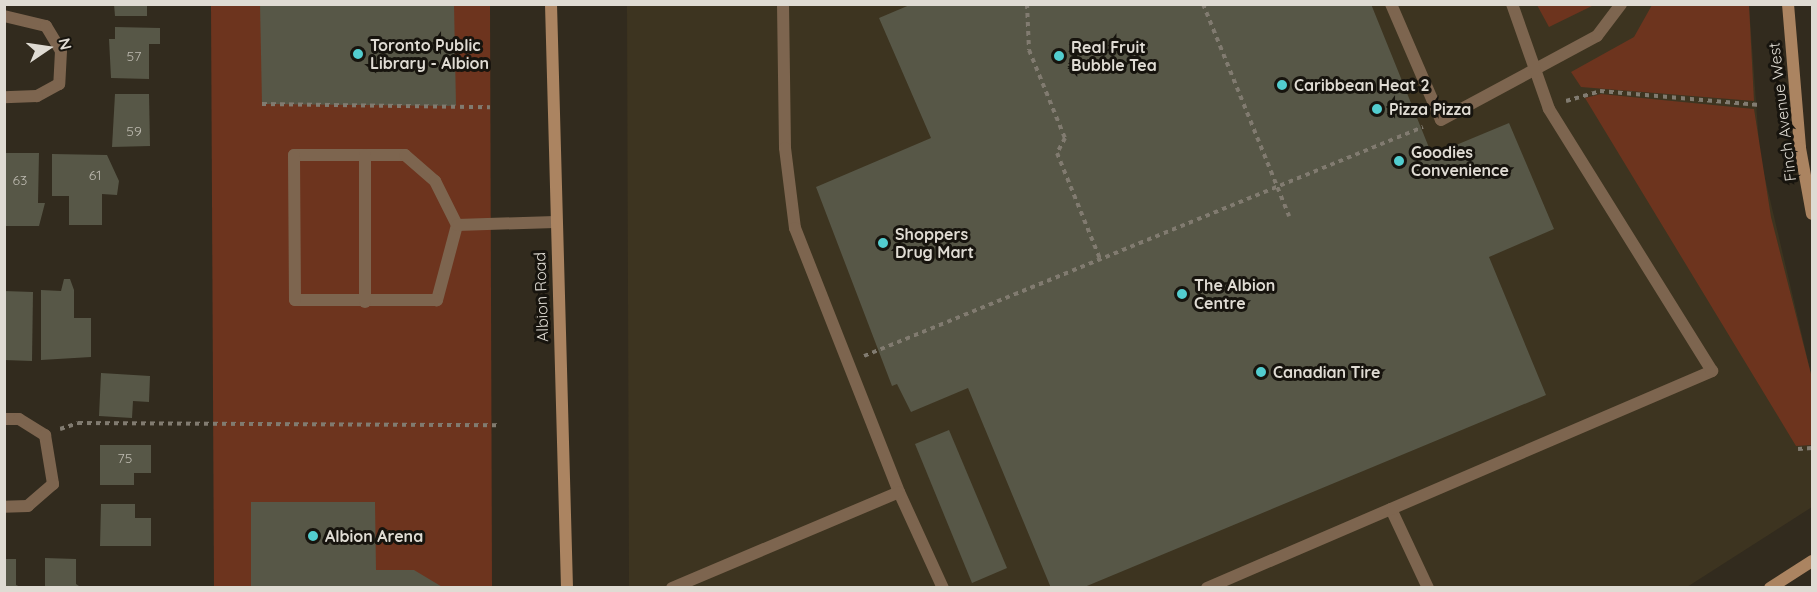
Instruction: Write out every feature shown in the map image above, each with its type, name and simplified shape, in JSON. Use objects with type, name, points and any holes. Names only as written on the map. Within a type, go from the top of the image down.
[{"type":"main road","name":"Albion Road","points":[[551,4],[555,222],[567,588]]},
{"type":"main road","name":"Finch Avenue West","points":[[1788,4],[1800,148],[1812,214]]},
{"type":"main road","points":[[1770,588],[1812,561]]},
{"type":"street","points":[[783,4],[785,148],[795,228],[899,492],[943,588]]},
{"type":"street","points":[[1391,4],[1441,120],[1597,36],[1621,4]]},
{"type":"street","points":[[1207,588],[1712,370],[1549,109],[1512,4]]},
{"type":"street","points":[[4,16],[46,26],[61,51],[59,84],[37,96],[4,97]]},
{"type":"street","points":[[294,155],[405,155],[435,180],[457,225],[437,300],[365,302],[295,300],[294,155]]},
{"type":"street","points":[[365,155],[365,302]]},
{"type":"street","points":[[457,225],[555,222]]},
{"type":"street","points":[[4,419],[19,419],[45,435],[53,484],[28,506],[4,507]]},
{"type":"street","points":[[672,588],[899,492]]},
{"type":"street","points":[[1391,509],[1428,588]]},
{"type":"path","points":[[1027,4],[1029,50],[1065,138],[1057,153],[1100,259]]},
{"type":"path","points":[[1203,4],[1289,216]]},
{"type":"path","points":[[1549,109],[1586,91],[1759,105]]},
{"type":"path","points":[[262,104],[490,107]]},
{"type":"path","points":[[848,365],[1441,120]]},
{"type":"path","points":[[45,435],[78,423],[497,425]]},
{"type":"path","points":[[1798,449],[1812,448]]},
{"type":"shaded area","name":"Albion Arena","points":[[211,5],[490,5],[492,587],[214,587]]},
{"type":"shaded area","points":[[627,5],[1749,5],[1760,157],[1812,378],[1812,507],[1687,587],[629,587]]},
{"type":"shaded area","points":[[1537,5],[1594,5],[1549,27]]},
{"type":"shaded area","points":[[1652,5],[1749,5],[1754,101],[1581,87],[1571,72],[1634,37]]},
{"type":"shaded area","points":[[1601,94],[1754,109],[1771,217],[1812,378],[1812,445],[1796,446],[1585,98]]},
{"type":"building","points":[[114,4],[147,4],[147,16],[115,16]]},
{"type":"building","name":"Toronto Public Library - Albion","points":[[260,4],[454,4],[456,106],[262,104]]},
{"type":"building","name":"The Albion Centre","points":[[912,4],[1371,4],[1432,155],[1509,123],[1554,229],[1489,257],[1546,395],[1082,588],[1051,588],[968,388],[911,412],[897,384],[892,386],[816,187],[931,138],[879,18]]},
{"type":"building","points":[[115,27],[160,28],[160,44],[149,44],[149,79],[111,78],[109,39],[115,39]]},
{"type":"building","points":[[115,94],[149,94],[150,146],[112,147]]},
{"type":"building","points":[[4,153],[39,153],[38,203],[45,203],[39,226],[6,226]]},
{"type":"building","points":[[52,154],[107,155],[119,181],[117,195],[102,194],[102,225],[69,225],[69,196],[52,196]]},
{"type":"building","points":[[64,279],[70,279],[74,290],[74,318],[91,318],[91,357],[41,360],[41,290],[61,291]]},
{"type":"building","points":[[4,291],[33,292],[32,361],[4,360]]},
{"type":"building","points":[[101,373],[150,376],[149,402],[133,401],[132,418],[99,416]]},
{"type":"building","points":[[949,430],[1007,568],[972,583],[915,444]]},
{"type":"building","points":[[100,445],[151,445],[151,473],[134,473],[134,485],[100,485]]},
{"type":"building","name":"Albion Arena","points":[[251,502],[375,502],[376,570],[414,570],[444,588],[251,588]]},
{"type":"building","points":[[101,504],[135,504],[135,518],[151,518],[151,546],[100,546]]},
{"type":"building","points":[[45,558],[76,559],[76,584],[82,588],[45,588]]},
{"type":"building","points":[[4,559],[16,559],[16,585],[23,588],[4,588]]},
{"type":"place","name":"Toronto Public Library - Albion","points":[[358,54]]},
{"type":"place","name":"Real Fruit Bubble Tea","points":[[1059,56]]},
{"type":"place","name":"Caribbean Heat 2","points":[[1282,85]]},
{"type":"place","name":"Pizza Pizza","points":[[1377,109]]},
{"type":"place","name":"Goodies Convenience","points":[[1399,161]]},
{"type":"place","name":"Shoppers Drug Mart","points":[[883,243]]},
{"type":"place","name":"The Albion Centre","points":[[1182,294]]},
{"type":"place","name":"Canadian Tire","points":[[1261,372]]},
{"type":"place","name":"Albion Arena","points":[[313,536]]}]
